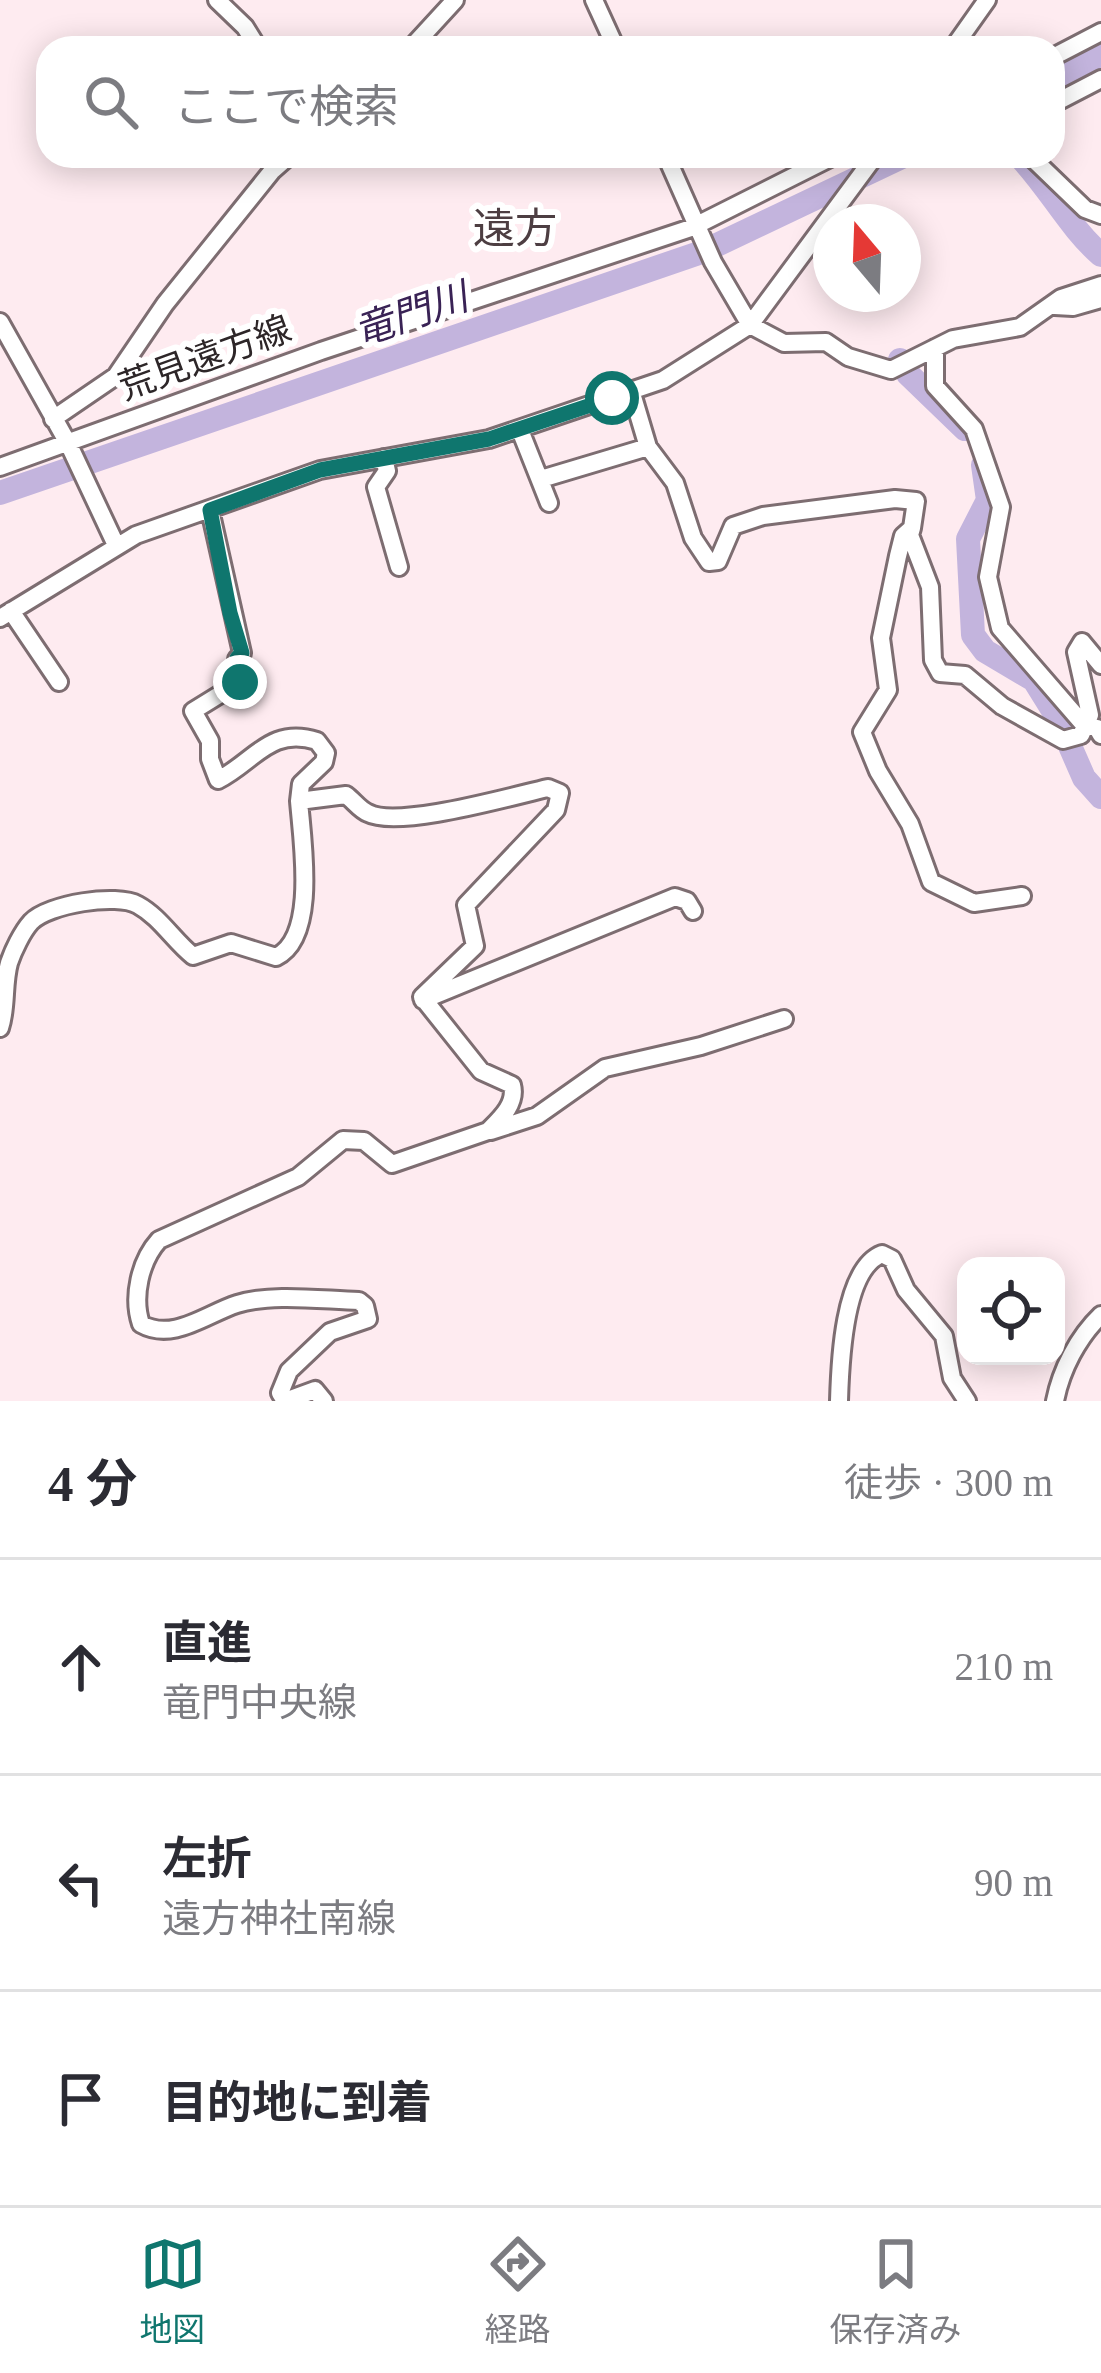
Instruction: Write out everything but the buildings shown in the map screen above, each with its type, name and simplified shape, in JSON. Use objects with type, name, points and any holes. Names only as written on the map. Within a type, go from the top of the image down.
[{"type":"street","points":[[217,0],[250,36]]},
{"type":"street","points":[[423,36],[455,0]]},
{"type":"street","points":[[594,0],[610,36]]},
{"type":"street","points":[[962,36],[987,0]]},
{"type":"street","points":[[1065,51],[1101,32]]},
{"type":"street","points":[[1065,98],[1101,79]]},
{"type":"street","points":[[53,419],[116,376],[178,288],[275,168]]},
{"type":"street","points":[[671,168],[713,262],[750,325],[784,343],[818,340],[848,357],[891,370],[953,340],[1020,327],[1077,291],[1101,286]]},
{"type":"street","name":"荒見遠方線","points":[[0,467],[321,351],[697,224],[810,168]]},
{"type":"street","points":[[841,204],[867,168]]},
{"type":"street","points":[[1042,168],[1085,209],[1101,215]]},
{"type":"street","points":[[59,682],[6,614],[116,545],[320,470],[520,430],[662,380],[750,325],[813,242]]},
{"type":"street","points":[[1055,306],[1073,307],[1101,299]]},
{"type":"street","points":[[0,322],[69,444],[116,545]]},
{"type":"street","points":[[935,348],[935,386],[974,429],[1001,507],[988,577],[1000,628],[1084,725],[1101,735]]},
{"type":"street","points":[[631,391],[648,447],[675,483],[693,538],[713,564],[733,526],[763,516],[916,500],[910,536],[930,587],[934,667],[940,673],[965,675],[1002,706],[1063,740],[1081,735],[1090,715],[1076,652],[1082,642],[1101,665]]},
{"type":"street","points":[[520,430],[549,503]]},
{"type":"street","points":[[541,479],[648,447]]},
{"type":"street","points":[[384,458],[387,471],[376,487],[399,568]]},
{"type":"street","points":[[0,1028],[9,962],[28,925],[39,915],[70,905],[132,901],[193,956],[231,943],[276,957],[289,949],[303,912],[301,784],[324,762],[324,746],[308,738],[276,740],[218,780],[210,742],[196,723],[194,711],[242,678],[237,658],[242,653],[210,510]]},
{"type":"street","points":[[912,528],[903,536],[881,638],[888,690],[862,732],[878,771],[910,824],[931,882],[974,903],[1022,896]]},
{"type":"street","points":[[299,801],[346,795],[370,815],[404,815],[441,812],[548,788],[560,793],[556,810],[466,905],[475,946],[422,1000]]},
{"type":"street","points":[[422,1000],[675,897],[687,901],[693,911]]},
{"type":"street","points":[[422,1000],[481,1071],[512,1085],[511,1104],[488,1132]]},
{"type":"street","points":[[324,1401],[314,1390],[285,1400],[280,1393],[289,1371],[330,1332],[368,1319],[365,1306],[358,1301],[258,1300],[179,1328],[152,1330],[141,1324],[136,1310],[140,1281],[159,1240],[298,1177],[343,1139],[364,1141],[392,1164],[537,1116],[605,1068],[701,1046],[784,1019]]},
{"type":"street","points":[[839,1401],[841,1334],[848,1307],[870,1259],[881,1254],[892,1258],[906,1290],[944,1336],[952,1378],[967,1401]]},
{"type":"street","points":[[1055,1401],[1085,1330],[1101,1315]]},
{"type":"waterway","name":"竜門川","points":[[1065,76],[1101,56]]},
{"type":"waterway","name":"竜門川","points":[[0,493],[702,252],[879,168]]},
{"type":"waterway","points":[[1029,168],[1101,255]]},
{"type":"waterway","points":[[900,360],[908,374],[965,429]]},
{"type":"waterway","points":[[983,465],[988,500],[968,539],[973,635],[985,651],[1034,680],[1067,733]]},
{"type":"waterway","points":[[1070,746],[1084,778],[1101,797]]},
{"type":"district","name":"遠方","points":[[515,229]]},
{"type":"route","points":[[240,682],[237,658],[242,653],[210,510],[320,470],[489,439],[612,398]]}]
